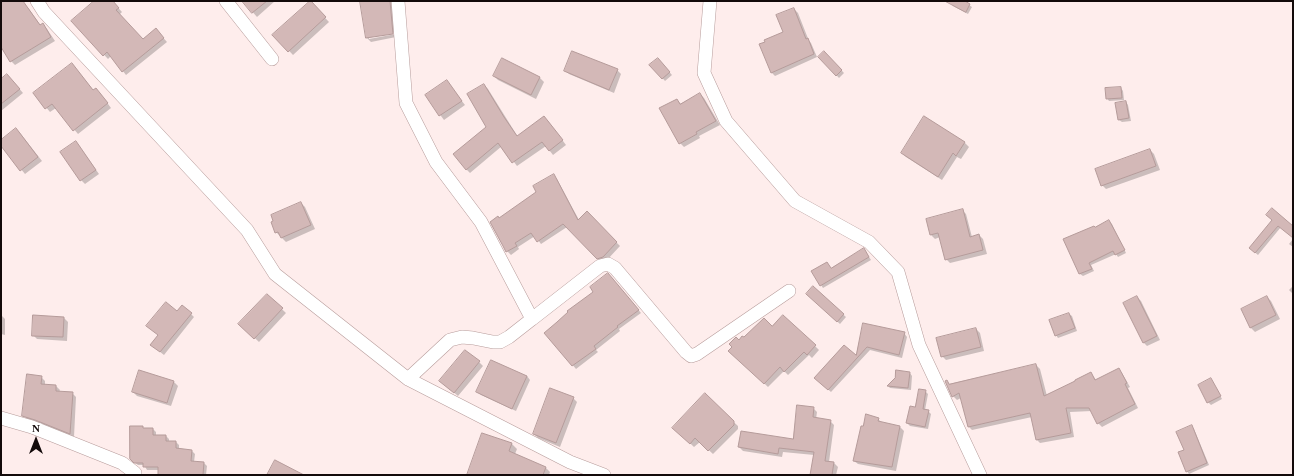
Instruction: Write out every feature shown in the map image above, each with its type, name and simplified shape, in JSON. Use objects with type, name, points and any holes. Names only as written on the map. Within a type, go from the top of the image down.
[{"type":"street","points":[[37,1],[44,12],[247,230],[275,274],[408,379],[570,462],[604,475]]},
{"type":"street","points":[[226,1],[272,59]]},
{"type":"street","points":[[398,1],[406,103],[436,162],[481,222],[532,319]]},
{"type":"street","points":[[710,1],[704,73],[726,121],[795,201],[869,242],[898,272],[919,345],[980,475]]},
{"type":"street","points":[[408,379],[450,340],[462,337],[500,342],[509,337],[600,266],[608,264],[616,268],[686,352],[691,356],[789,291]]},
{"type":"street","points":[[1,418],[32,427],[122,462],[135,473],[135,475]]},
{"type":"building","points":[[1,1],[23,1],[40,25],[43,23],[51,37],[10,62],[1,47]]},
{"type":"building","points":[[94,1],[113,1],[119,8],[116,10],[143,39],[156,28],[164,38],[122,72],[107,52],[103,56],[71,21]]},
{"type":"building","points":[[242,1],[267,1],[252,13]]},
{"type":"building","points":[[310,1],[326,17],[288,52],[272,35]]},
{"type":"building","points":[[360,1],[390,1],[393,34],[366,38]]},
{"type":"building","points":[[945,1],[965,1],[970,4],[966,12]]},
{"type":"building","points":[[794,8],[806,39],[808,38],[814,54],[771,73],[759,44],[765,42],[764,40],[783,32],[776,15]]},
{"type":"building","points":[[572,51],[618,69],[609,90],[564,71]]},
{"type":"building","points":[[824,51],[842,70],[836,76],[818,57]]},
{"type":"building","points":[[502,58],[540,77],[531,95],[493,76]]},
{"type":"building","points":[[658,58],[670,72],[662,79],[649,65]]},
{"type":"building","points":[[72,63],[93,90],[96,88],[108,103],[73,131],[52,104],[45,109],[33,93]]},
{"type":"building","points":[[7,74],[20,89],[1,104],[1,79]]},
{"type":"building","points":[[447,80],[462,101],[439,116],[425,95]]},
{"type":"building","points":[[484,84],[517,136],[544,116],[563,140],[549,151],[542,142],[512,163],[498,143],[466,170],[453,154],[486,127],[467,94]]},
{"type":"building","points":[[1121,87],[1122,98],[1106,99],[1105,88]]},
{"type":"building","points":[[700,93],[716,121],[696,132],[697,134],[679,144],[659,108],[677,99],[680,104]]},
{"type":"building","points":[[1126,101],[1129,118],[1118,120],[1115,103]]},
{"type":"building","points":[[924,116],[965,142],[956,156],[953,153],[938,177],[901,153]]},
{"type":"building","points":[[16,128],[38,157],[20,171],[1,146],[1,140]]},
{"type":"building","points":[[76,141],[96,170],[80,181],[60,152]]},
{"type":"building","points":[[1150,149],[1156,166],[1101,186],[1095,169]]},
{"type":"building","points":[[554,174],[578,220],[587,211],[617,242],[603,257],[597,259],[563,224],[537,242],[531,233],[515,243],[517,246],[506,252],[490,222],[498,216],[499,218],[536,192],[533,186]]},
{"type":"building","points":[[301,202],[311,225],[281,238],[278,232],[275,233],[271,222],[273,221],[271,215]]},
{"type":"building","points":[[1272,208],[1293,226],[1293,238],[1278,226],[1255,253],[1249,248],[1272,220],[1266,215]]},
{"type":"building","points":[[963,209],[970,237],[979,234],[983,250],[945,260],[938,233],[930,235],[926,219]]},
{"type":"building","points":[[1109,220],[1125,250],[1115,255],[1113,251],[1089,263],[1092,269],[1079,274],[1063,239]]},
{"type":"building","points":[[864,248],[869,257],[820,286],[811,271],[827,262],[831,268]]},
{"type":"building","points":[[608,273],[639,310],[617,326],[618,327],[594,346],[596,349],[572,366],[544,333],[568,312],[567,311],[593,292],[590,287]]},
{"type":"building","points":[[813,286],[844,314],[837,322],[806,294]]},
{"type":"building","points":[[267,294],[283,308],[254,339],[238,324]]},
{"type":"building","points":[[1137,296],[1157,336],[1143,343],[1123,303]]},
{"type":"building","points":[[1267,296],[1276,315],[1250,328],[1241,309]]},
{"type":"building","points":[[166,302],[177,311],[182,305],[192,313],[160,352],[150,345],[158,335],[146,326]]},
{"type":"building","points":[[1069,313],[1075,328],[1055,336],[1049,320]]},
{"type":"building","points":[[33,315],[64,317],[63,337],[32,336]]},
{"type":"building","points":[[783,315],[816,345],[807,355],[804,352],[784,372],[780,367],[764,384],[728,351],[732,347],[729,344],[736,337],[739,340],[742,336],[744,337],[764,318],[772,326]]},
{"type":"building","points":[[863,323],[905,332],[899,355],[867,347],[828,390],[814,378],[844,345],[856,355]]},
{"type":"building","points":[[976,328],[981,347],[941,357],[936,338]]},
{"type":"building","points":[[465,350],[480,361],[454,393],[439,381]]},
{"type":"building","points":[[491,360],[527,376],[512,409],[476,392]]},
{"type":"building","points":[[1036,364],[1044,396],[1091,372],[1095,380],[1119,368],[1127,383],[1125,384],[1135,404],[1097,424],[1089,408],[1066,408],[1071,433],[1036,440],[1030,413],[968,427],[959,393],[952,397],[945,381],[947,380],[949,384]]},
{"type":"building","points":[[139,370],[174,381],[167,403],[132,392]]},
{"type":"building","points":[[896,370],[910,372],[908,388],[887,386],[895,378]]},
{"type":"building","points":[[27,374],[42,376],[41,384],[56,385],[56,391],[73,392],[70,434],[22,416]]},
{"type":"building","points":[[1211,378],[1221,396],[1207,403],[1198,385]]},
{"type":"building","points":[[550,388],[574,397],[556,443],[533,434]]},
{"type":"building","points":[[919,389],[926,390],[923,409],[929,410],[925,427],[906,423],[910,406],[915,407]]},
{"type":"building","points":[[705,393],[734,421],[734,425],[708,451],[695,438],[690,444],[672,428]]},
{"type":"building","points":[[797,405],[814,407],[813,417],[831,420],[825,461],[834,462],[832,475],[810,475],[814,452],[779,448],[778,454],[738,447],[741,431],[793,439]]},
{"type":"building","points":[[866,414],[879,418],[878,421],[900,426],[892,467],[853,461],[861,426],[863,426]]},
{"type":"building","points":[[1192,425],[1207,463],[1186,472],[1178,452],[1184,450],[1176,432]]},
{"type":"building","points":[[130,426],[153,428],[153,435],[166,435],[166,441],[176,441],[176,448],[192,450],[191,461],[204,462],[203,475],[158,475],[158,467],[143,467],[143,463],[134,463],[130,459]]},
{"type":"building","points":[[482,433],[512,443],[509,451],[546,467],[543,475],[467,475]]},
{"type":"building","points":[[275,460],[304,475],[267,475]]}]
